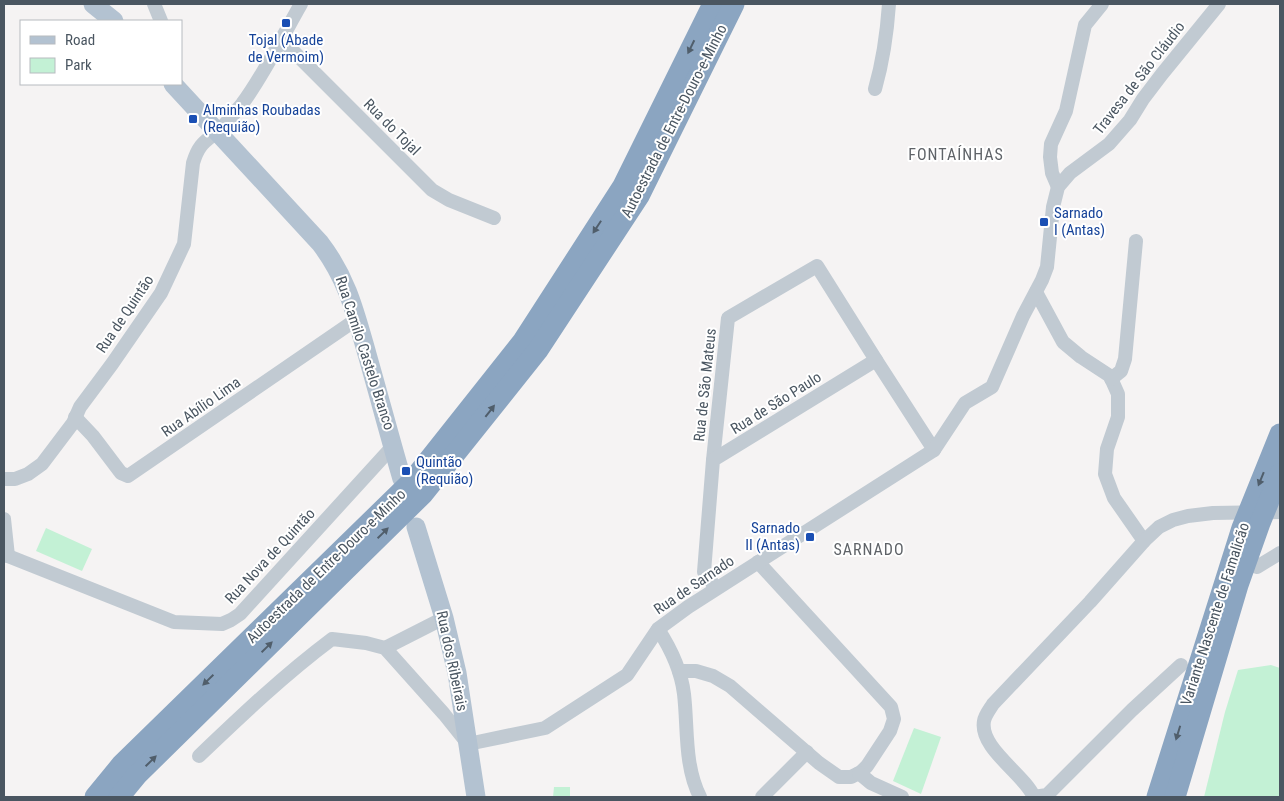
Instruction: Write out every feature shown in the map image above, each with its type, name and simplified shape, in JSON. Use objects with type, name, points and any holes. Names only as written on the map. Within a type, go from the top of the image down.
[{"type":"highway","name":"Autoestrada de Entre-Douro-e-Minho","points":[[95,797],[122,764],[412,481],[517,349],[623,186],[713,4]]},
{"type":"highway","name":"Autoestrada de Entre-Douro-e-Minho","points":[[119,797],[137,774],[423,494],[538,350],[639,196],[734,4]]},
{"type":"highway","name":"Variante Nascente de Famalicão","points":[[1157,797],[1242,528],[1280,434]]},
{"type":"highway","name":"Variante Nascente de Famalicão","points":[[1176,797],[1238,585],[1280,474]]},
{"type":"main road","points":[[93,4],[113,20]]},
{"type":"main road","name":"Rua Camilo Castelo Branco","points":[[173,85],[330,256],[343,279],[357,319],[394,445]]},
{"type":"main road","points":[[394,445],[402,479]]},
{"type":"main road","name":"Rua dos Ribeirais","points":[[416,527],[444,618],[457,673],[476,797]]},
{"type":"street","points":[[154,4],[161,20]]},
{"type":"street","name":"Rua de Quintão","points":[[4,479],[15,479],[28,474],[42,464],[73,424],[80,407],[161,294],[184,244],[190,206],[193,163],[197,150],[205,140],[224,126],[242,104],[263,74],[301,4]]},
{"type":"street","points":[[875,89],[882,61],[889,4]]},
{"type":"street","points":[[1102,4],[1085,25],[1066,111],[1051,144],[1052,173],[1058,187],[1053,207],[1047,267],[1036,292],[1063,342],[1112,379],[1118,394],[1118,416],[1107,450],[1105,474],[1114,498],[1144,541]]},
{"type":"street","name":"Travesa de São Cláudio","points":[[1058,187],[1070,173],[1109,144],[1130,120],[1162,74],[1219,4]]},
{"type":"street","name":"Rua do Tojal","points":[[281,39],[432,190],[449,200],[494,218]]},
{"type":"street","points":[[1112,379],[1121,371],[1125,359],[1136,241]]},
{"type":"street","name":"Rua de São Mateus","points":[[713,460],[728,318],[817,266],[876,360]]},
{"type":"street","name":"Rua de Sarnado","points":[[468,744],[545,728],[628,676],[658,629],[716,588],[934,450],[964,403],[992,387],[1023,316],[1036,292]]},
{"type":"street","name":"Rua Abílio Lima","points":[[75,417],[93,436],[121,473],[128,476],[357,319]]},
{"type":"street","points":[[876,360],[934,450]]},
{"type":"street","name":"Rua de São Paulo","points":[[713,460],[876,360]]},
{"type":"street","name":"Rua Nova de Quintão","points":[[6,558],[174,622],[222,624],[240,614],[394,445]]},
{"type":"street","points":[[713,460],[704,572],[716,588]]},
{"type":"street","points":[[1181,665],[1132,710],[1047,795],[1034,797],[1030,789],[994,750],[985,736],[983,728],[984,719],[993,704],[1159,527],[1173,520],[1188,516],[1214,513],[1280,512]]},
{"type":"street","points":[[4,519],[6,558]]},
{"type":"street","points":[[1257,567],[1280,553]]},
{"type":"street","points":[[680,672],[696,670],[713,676],[730,686],[819,763],[839,777],[851,777],[867,766],[890,731],[894,720],[891,707],[758,562]]},
{"type":"street","points":[[385,648],[444,618]]},
{"type":"street","points":[[658,629],[670,649],[680,672],[684,692],[688,763],[700,797]]},
{"type":"street","points":[[199,756],[299,663],[332,639],[366,643],[385,648],[468,744]]},
{"type":"street","points":[[762,797],[807,752]]},
{"type":"street","points":[[859,773],[871,783],[902,797]]},
{"type":"green space","points":[[46,528],[92,549],[82,571],[36,551]]},
{"type":"green space","points":[[1271,665],[1280,668],[1280,797],[1204,797],[1225,712],[1238,670]]},
{"type":"green space","points":[[914,728],[941,737],[921,794],[893,781]]},
{"type":"green space","points":[[554,787],[570,787],[570,797],[553,797]]},
{"type":"place","name":"Tojal (Abade de Vermoim)","points":[[286,23]]},
{"type":"place","name":"Alminhas Roubadas (Requião)","points":[[193,119]]},
{"type":"place","name":"Sarnado I (Antas)","points":[[1044,222]]},
{"type":"place","name":"Quintão (Requião)","points":[[406,471]]},
{"type":"place","name":"Sarnado II (Antas)","points":[[810,537]]},
{"type":"district","name":"FONTAÍNHAS","points":[[956,154]]},
{"type":"district","name":"SARNADO","points":[[869,549]]}]
